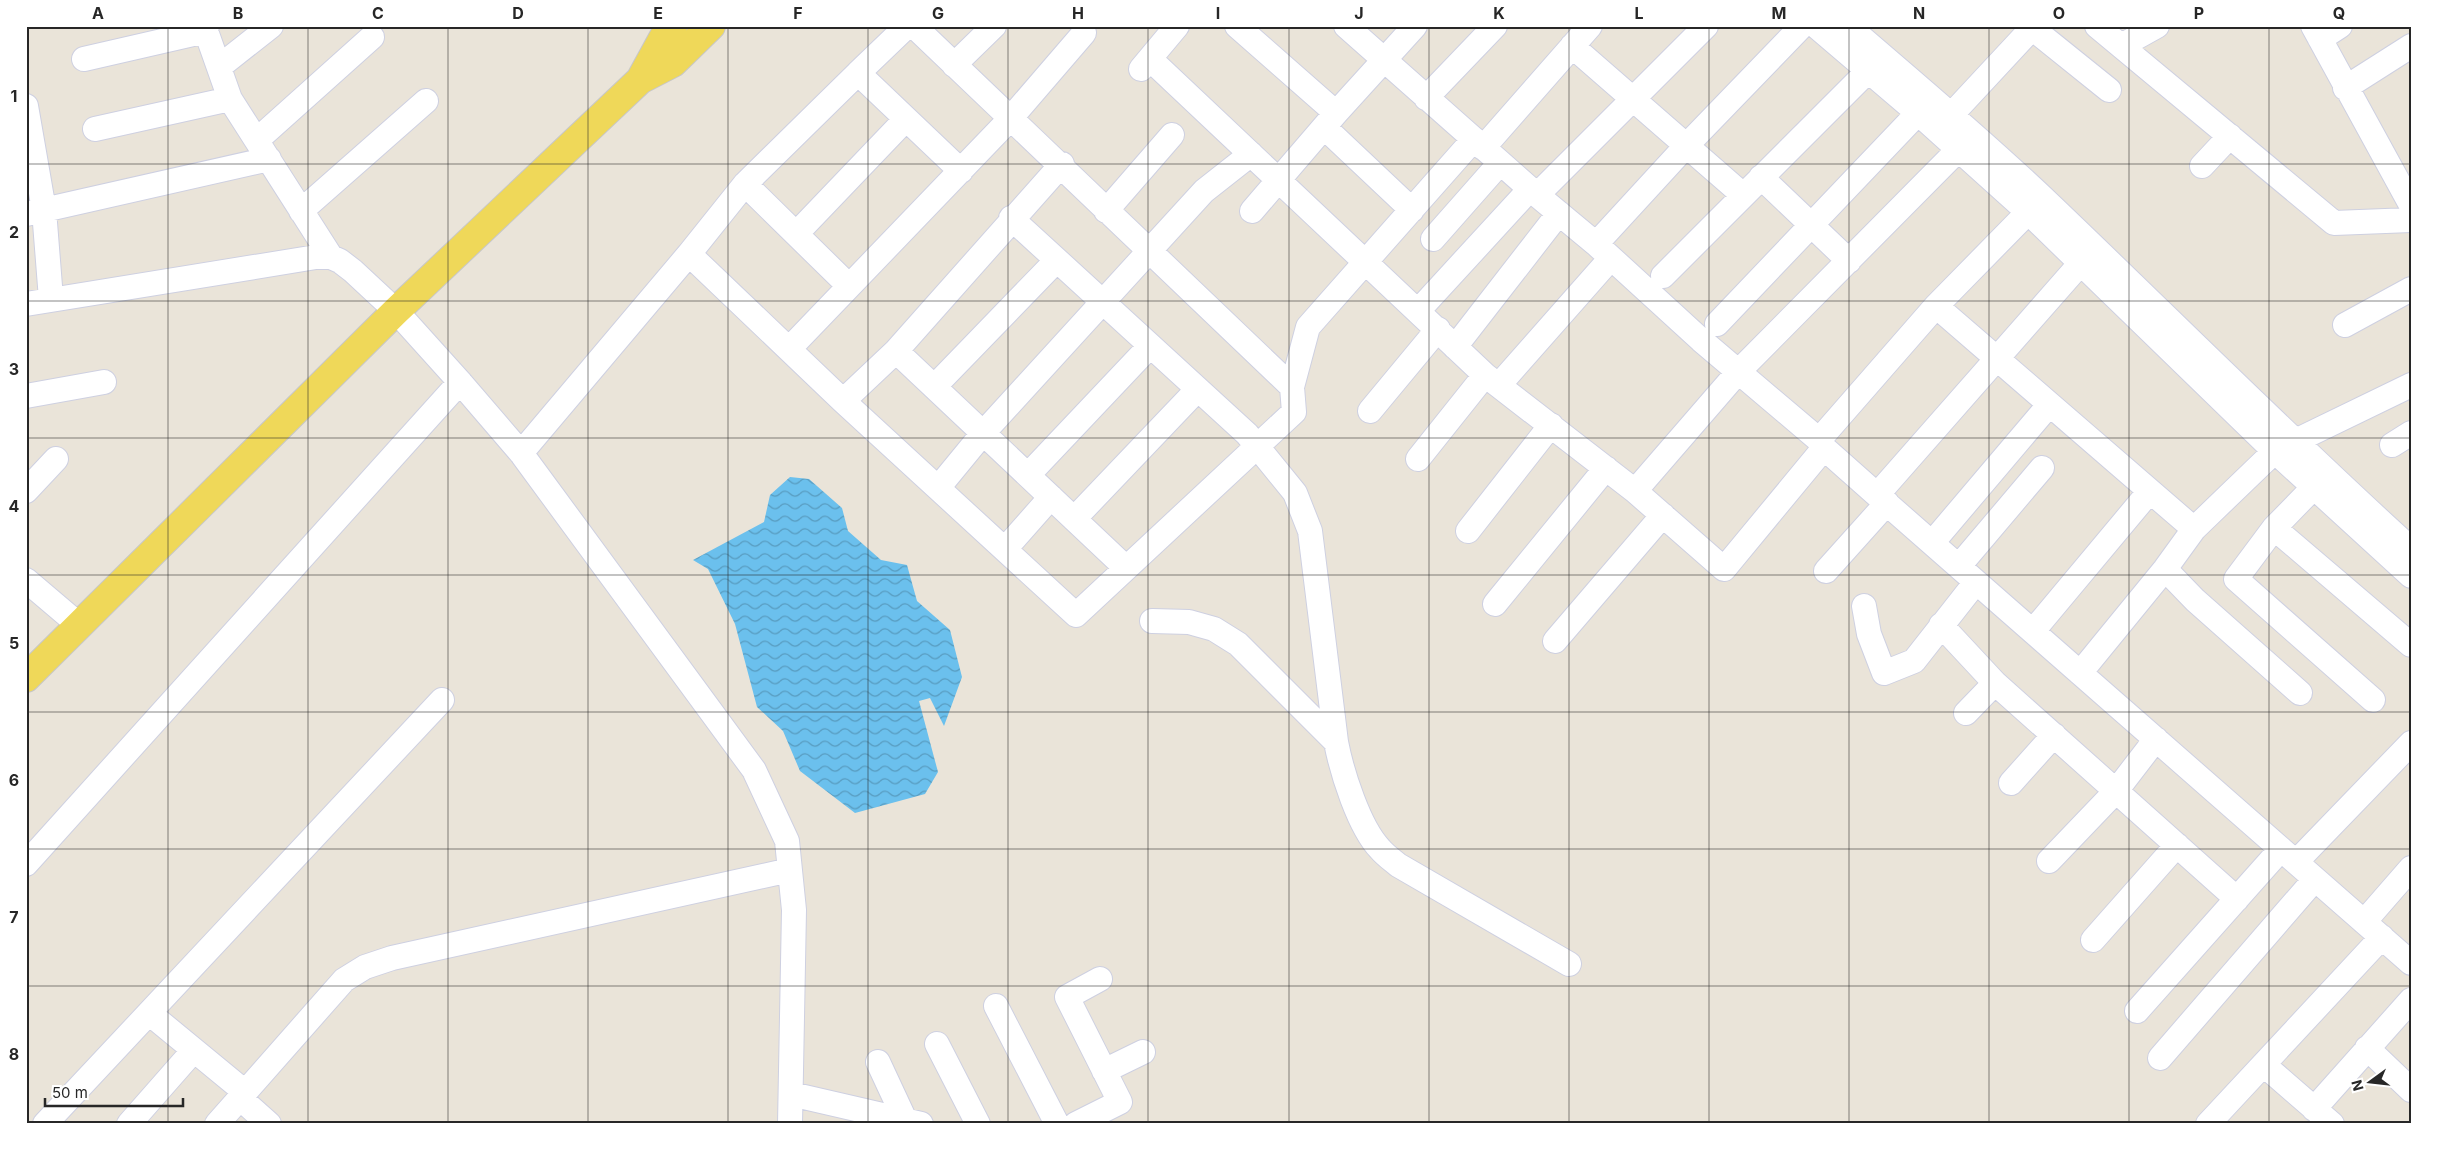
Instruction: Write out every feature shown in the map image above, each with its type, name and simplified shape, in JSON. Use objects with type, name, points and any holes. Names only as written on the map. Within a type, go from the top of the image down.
[{"type":"main road","points":[[26,678],[396,311],[640,80],[667,37],[704,29]]},
{"type":"street","points":[[219,67],[271,26]]},
{"type":"street","points":[[521,453],[689,254],[745,184],[907,26]]},
{"type":"street","points":[[914,26],[1010,119],[1062,164],[1106,211],[1151,251],[1292,387]]},
{"type":"street","points":[[954,65],[994,26]]},
{"type":"street","points":[[1177,26],[1145,65],[1251,154],[1365,263],[1492,380],[1635,491],[1724,569],[1822,444],[1936,306],[2035,205]]},
{"type":"street","points":[[1237,26],[1330,120],[1412,210]]},
{"type":"street","points":[[1346,26],[2411,963]]},
{"type":"street","points":[[1252,211],[1278,179],[1415,26]]},
{"type":"street","points":[[1426,98],[1496,26]]},
{"type":"street","points":[[1433,239],[1486,150],[1590,26]]},
{"type":"street","points":[[1418,311],[1533,192],[1634,100],[1706,26]]},
{"type":"street","points":[[1418,459],[1492,380],[1604,251],[1686,146],[1802,26]]},
{"type":"street","points":[[2097,26],[2334,223],[2411,220]]},
{"type":"street","points":[[2121,46],[2157,26]]},
{"type":"street","points":[[2340,26],[2316,33],[2411,205]]},
{"type":"street","points":[[1944,123],[2033,27],[2109,90]]},
{"type":"street","points":[[84,59],[207,28],[230,99],[331,257]]},
{"type":"street","points":[[1839,29],[2035,205],[2284,446],[2313,488],[2411,576]]},
{"type":"street","points":[[1839,29],[1868,71],[1918,113],[1944,123],[1959,149],[2035,205],[2080,264],[2284,446],[2411,549]]},
{"type":"street","points":[[789,349],[1010,119],[1084,33]]},
{"type":"street","points":[[35,212],[263,150],[372,37]]},
{"type":"street","points":[[1572,46],[1742,195]]},
{"type":"street","points":[[2345,88],[2411,46]]},
{"type":"street","points":[[1663,276],[1868,71]]},
{"type":"street","points":[[858,73],[961,171]]},
{"type":"street","points":[[95,129],[230,99]]},
{"type":"street","points":[[301,211],[426,101]]},
{"type":"street","points":[[26,106],[35,212],[51,299]]},
{"type":"street","points":[[1717,324],[1918,113]]},
{"type":"street","points":[[796,234],[906,119]]},
{"type":"street","points":[[1106,211],[1172,135]]},
{"type":"street","points":[[2202,166],[2230,136]]},
{"type":"street","points":[[1635,491],[1738,372],[1959,149]]},
{"type":"street","points":[[689,254],[844,401],[1076,615],[1294,412],[1292,387],[1308,327],[1412,210],[1486,150]]},
{"type":"street","points":[[938,488],[984,432],[1204,191],[1251,154]]},
{"type":"street","points":[[844,401],[896,351],[1011,218],[1062,164]]},
{"type":"street","points":[[1761,177],[1849,261]]},
{"type":"street","points":[[745,184],[849,286]]},
{"type":"street","points":[[1456,347],[1559,213]]},
{"type":"street","points":[[1011,218],[1258,446],[1295,493],[1310,531],[1336,742],[1348,786],[1370,835],[1380,849],[1398,864],[1569,964]]},
{"type":"street","points":[[26,304],[306,259],[331,257],[353,271],[396,311],[521,453],[754,770],[788,841],[794,910],[790,1124]]},
{"type":"street","points":[[934,387],[1057,260]]},
{"type":"street","points":[[1826,571],[1995,359],[2080,264]]},
{"type":"street","points":[[2345,325],[2411,289]]},
{"type":"street","points":[[1936,306],[1995,359],[2194,529]]},
{"type":"street","points":[[1370,411],[1438,330]]},
{"type":"street","points":[[1028,475],[1150,346]]},
{"type":"street","points":[[896,351],[1126,568]]},
{"type":"street","points":[[26,396],[104,382]]},
{"type":"street","points":[[26,864],[460,382]]},
{"type":"street","points":[[2080,672],[2165,569],[2194,529],[2284,446],[2411,385]]},
{"type":"street","points":[[1074,519],[1197,390]]},
{"type":"street","points":[[1932,543],[2050,405]]},
{"type":"street","points":[[1468,531],[1551,425]]},
{"type":"street","points":[[26,491],[56,459]]},
{"type":"street","points":[[1495,604],[1606,468]]},
{"type":"street","points":[[1864,606],[1869,634],[1884,673],[1914,661],[1941,625],[1968,574],[2042,468]]},
{"type":"street","points":[[2313,488],[2274,528],[2236,579],[2373,700]]},
{"type":"street","points":[[2033,631],[2150,491]]},
{"type":"street","points":[[1004,549],[1051,497]]},
{"type":"street","points":[[1555,641],[1663,515]]},
{"type":"street","points":[[2274,528],[2411,645]]},
{"type":"street","points":[[2165,569],[2195,600],[2300,693]]},
{"type":"street","points":[[26,580],[79,625]]},
{"type":"street","points":[[1152,621],[1189,622],[1214,629],[1238,644],[1336,742]]},
{"type":"street","points":[[1941,625],[1994,684],[2054,735],[2237,899]]},
{"type":"street","points":[[1966,713],[1994,684]]},
{"type":"street","points":[[45,1124],[442,700]]},
{"type":"street","points":[[2011,783],[2054,735]]},
{"type":"street","points":[[2049,861],[2116,791],[2156,739]]},
{"type":"street","points":[[2137,1011],[2237,899],[2411,743]]},
{"type":"street","points":[[2093,940],[2177,845]]},
{"type":"street","points":[[217,1124],[344,980],[365,967],[392,958],[790,870]]},
{"type":"street","points":[[2160,1058],[2315,879]]},
{"type":"street","points":[[2219,1120],[2373,930],[2406,882]]},
{"type":"street","points":[[1076,1124],[1120,1102],[1067,997],[1100,979]]},
{"type":"street","points":[[2264,1065],[2323,1116],[2367,1048],[2411,1000]]},
{"type":"street","points":[[996,1006],[1057,1124]]},
{"type":"street","points":[[149,1013],[194,1050],[242,1095],[269,1124]]},
{"type":"street","points":[[937,1044],[978,1124]]},
{"type":"street","points":[[2367,1048],[2411,1090]]},
{"type":"street","points":[[129,1124],[194,1050]]},
{"type":"street","points":[[1104,1071],[1143,1052]]},
{"type":"street","points":[[878,1062],[913,1122]]},
{"type":"street","points":[[791,1094],[859,1117],[913,1122]]},
{"type":"water","points":[[790,477],[809,479],[842,508],[848,531],[881,560],[907,565],[917,601],[950,630],[962,677],[944,726],[930,698],[919,701],[938,772],[925,794],[855,813],[800,771],[783,731],[757,707],[735,624],[708,569],[693,560],[764,522],[770,495]]}]
